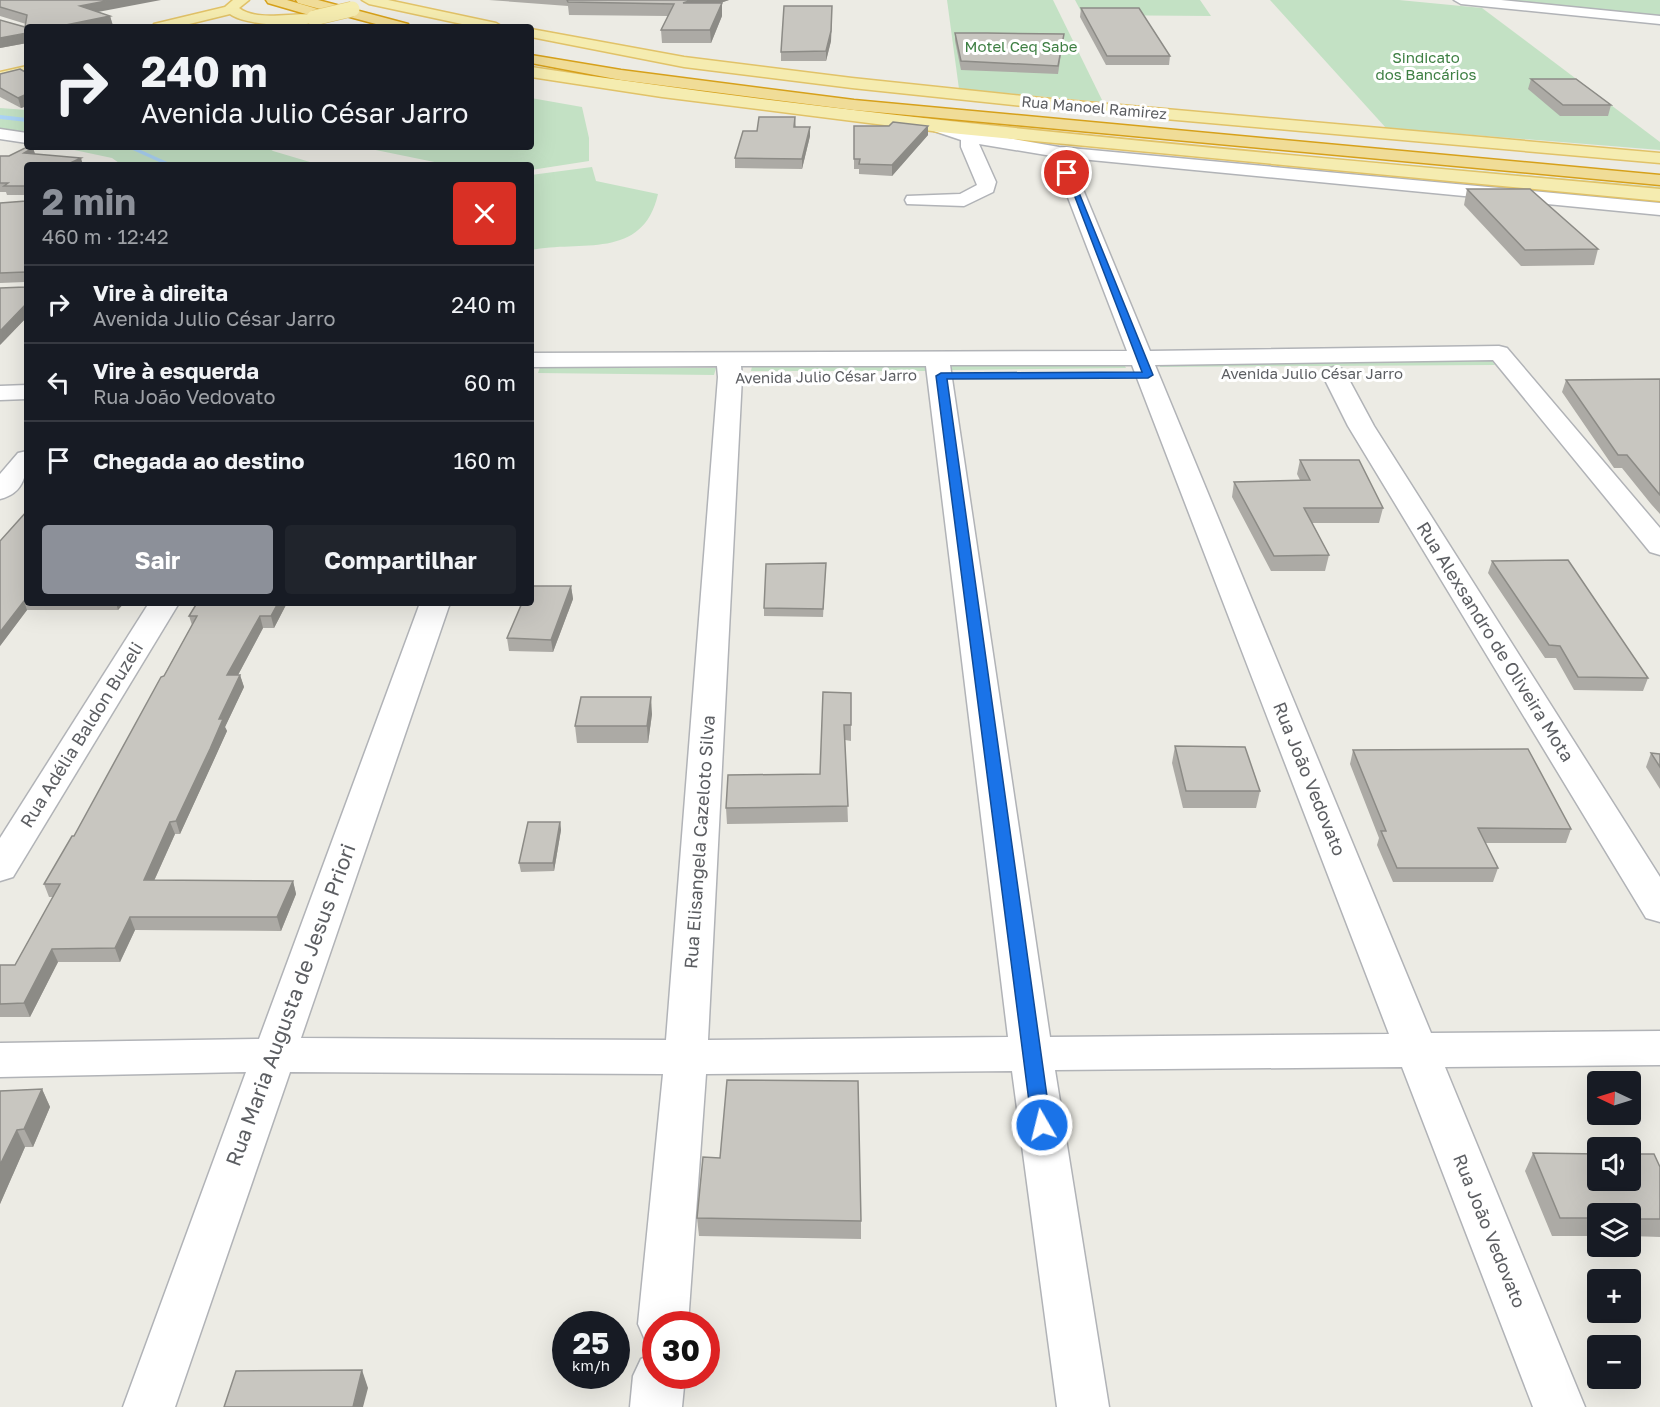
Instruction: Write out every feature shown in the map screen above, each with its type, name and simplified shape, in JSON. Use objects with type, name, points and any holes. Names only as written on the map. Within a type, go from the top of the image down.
[{"type":"highway","points":[[273,0],[360,24]]},
{"type":"highway","points":[[303,0],[392,24]]},
{"type":"highway","points":[[534,52],[628,68],[850,98],[1660,171]]},
{"type":"highway","points":[[534,60],[621,75],[755,93],[1108,130],[1660,180]]},
{"type":"highway","points":[[829,114],[1084,131],[1108,130]]},
{"type":"highway","points":[[1553,149],[1660,163]]},
{"type":"main road","points":[[369,0],[482,24]]},
{"type":"main road","points":[[211,2],[234,6],[242,16],[274,20],[284,24]]},
{"type":"main road","points":[[256,24],[274,20],[314,18],[356,4]]},
{"type":"main road","points":[[170,24],[234,6]]},
{"type":"main road","name":"Rua Manoel Ramirez","points":[[534,34],[684,62],[852,83],[1064,106],[1660,158]]},
{"type":"main road","points":[[0,76],[24,72]]},
{"type":"main road","points":[[534,72],[940,128],[1660,195]]},
{"type":"street","points":[[1461,0],[1660,20]]},
{"type":"street","points":[[940,128],[969,137],[1059,152],[1660,209]]},
{"type":"street","points":[[0,134],[24,138]]},
{"type":"street","points":[[914,200],[963,200],[986,188],[987,182],[970,147],[969,137]]},
{"type":"street","points":[[14,155],[24,150]]},
{"type":"street","name":"Rua João Vedovato","points":[[1059,152],[1559,1407]]},
{"type":"street","name":"Avenida Julio César Jarro","points":[[534,360],[729,368],[939,368],[1145,366],[1499,353],[1517,373]]},
{"type":"street","name":"Avenida Julio César Jarro","points":[[1145,366],[1334,374],[1517,373]]},
{"type":"street","name":"Avenida Julio César Jarro","points":[[534,378],[729,368]]},
{"type":"street","name":"Rua Elisangela Cazeloto Silva","points":[[664,1311],[686,1057],[729,368]]},
{"type":"street","points":[[939,368],[1031,1054],[1083,1407]]},
{"type":"street","points":[[1517,373],[1660,546]]},
{"type":"street","name":"Rua Alexsandro de Oliveira Mota","points":[[1334,374],[1361,426],[1660,908]]},
{"type":"street","points":[[0,393],[24,392]]},
{"type":"street","points":[[0,414],[24,412]]},
{"type":"street","points":[[0,491],[24,463]]},
{"type":"street","name":"Rua Adélia Baldon Buzeli","points":[[0,868],[162,606]]},
{"type":"street","name":"Rua Maria Augusta de Jesus Priori","points":[[149,1407],[434,606]]},
{"type":"street","points":[[0,1060],[273,1055],[686,1057],[1416,1048],[1660,1048]]},
{"type":"street","points":[[656,1407],[658,1389]]},
{"type":"green space","name":"Motel Ceq Sabe","points":[[947,0],[1053,0],[1103,102],[959,89]]},
{"type":"green space","points":[[1075,0],[1200,0],[1211,16],[1083,15]]},
{"type":"green space","name":"Sindicato dos Bancários","points":[[1270,0],[1399,0],[1482,8],[1660,142],[1660,150],[1386,128]]},
{"type":"green space","points":[[1484,0],[1660,0],[1660,18]]},
{"type":"green space","points":[[534,99],[582,107],[589,138],[589,161],[534,170],[534,162],[434,162],[376,150],[534,150]]},
{"type":"green space","points":[[0,108],[24,110],[24,133],[0,130]]},
{"type":"green space","points":[[962,125],[1660,187],[1660,192]]},
{"type":"green space","points":[[74,150],[272,150],[310,162],[118,162],[112,158]]},
{"type":"green space","points":[[592,167],[596,181],[658,194],[650,215],[639,230],[624,239],[589,246],[534,250],[534,175]]},
{"type":"green space","points":[[1492,361],[1495,365],[1160,367],[1160,363]]},
{"type":"green space","points":[[1124,364],[1126,368],[952,370],[951,366]]},
{"type":"green space","points":[[752,366],[926,367],[926,371],[751,371]]},
{"type":"green space","points":[[540,367],[716,368],[714,375],[538,373]]},
{"type":"building","points":[[0,0],[111,0],[80,6],[110,16],[71,24],[26,24],[27,15],[0,7]]},
{"type":"building","points":[[567,0],[692,0],[683,3],[722,3],[710,30],[661,30],[674,4],[568,2]]},
{"type":"building","points":[[784,6],[832,6],[831,31],[826,51],[781,52]]},
{"type":"building","points":[[1081,8],[1139,8],[1170,56],[1107,56]]},
{"type":"building","points":[[0,20],[24,27],[24,34],[0,38]]},
{"type":"building","points":[[955,33],[1064,34],[1058,66],[961,61]]},
{"type":"building","points":[[20,69],[24,71],[24,95],[18,98],[0,88],[0,74]]},
{"type":"building","points":[[1531,79],[1576,79],[1611,105],[1563,105]]},
{"type":"building","points":[[759,117],[795,117],[794,127],[810,127],[802,159],[735,158],[743,131],[757,131]]},
{"type":"building","points":[[893,122],[928,126],[892,165],[859,164],[860,159],[854,159],[854,126],[889,126]]},
{"type":"building","points":[[24,148],[29,150],[24,153],[81,158],[72,162],[24,162],[24,186],[4,186],[8,183],[0,183],[0,156],[9,156]]},
{"type":"building","points":[[1467,189],[1530,189],[1598,249],[1525,250]]},
{"type":"building","points":[[24,201],[24,272],[0,273],[0,203]]},
{"type":"building","points":[[24,287],[24,306],[0,331],[0,288]]},
{"type":"building","points":[[1660,379],[1660,495],[1627,455],[1618,455],[1566,380]]},
{"type":"building","points":[[1300,460],[1359,460],[1383,508],[1304,508],[1329,555],[1274,556],[1234,482],[1310,480]]},
{"type":"building","points":[[24,514],[24,601],[0,632],[0,541]]},
{"type":"building","points":[[1568,560],[1648,678],[1578,677],[1560,646],[1549,645],[1492,561]]},
{"type":"building","points":[[826,563],[823,609],[764,608],[766,564]]},
{"type":"building","points":[[534,586],[571,586],[551,640],[507,638],[521,606],[534,606]]},
{"type":"building","points":[[195,606],[276,606],[271,616],[260,616],[227,675],[240,675],[219,719],[223,719],[210,749],[176,821],[170,822],[144,880],[293,881],[277,917],[130,917],[115,948],[52,949],[24,1003],[0,1004],[0,965],[15,965],[60,884],[44,884],[74,836],[197,616],[189,616]]},
{"type":"building","points":[[823,692],[851,693],[851,725],[844,725],[848,806],[726,808],[728,775],[820,774]]},
{"type":"building","points":[[581,697],[651,697],[647,726],[575,726]]},
{"type":"building","points":[[1175,746],[1245,747],[1260,791],[1186,791]]},
{"type":"building","points":[[1528,749],[1571,829],[1478,828],[1498,868],[1397,868],[1381,831],[1386,831],[1353,750]]},
{"type":"building","points":[[1651,753],[1660,754],[1660,767]]},
{"type":"building","points":[[528,822],[560,822],[553,863],[519,863]]},
{"type":"building","points":[[727,1080],[858,1081],[861,1221],[697,1218],[703,1157],[720,1158]]},
{"type":"building","points":[[42,1089],[24,1129],[17,1130],[0,1165],[0,1091]]},
{"type":"building","points":[[1533,1153],[1587,1154],[1587,1191],[1641,1191],[1641,1154],[1654,1154],[1660,1167],[1660,1219],[1641,1219],[1641,1203],[1587,1203],[1587,1218],[1560,1218]]},
{"type":"building","points":[[362,1370],[353,1407],[224,1407],[236,1371]]},
{"type":"waterway","points":[[0,117],[24,120]]},
{"type":"waterway","points":[[136,150],[164,162]]},
{"type":"route","points":[[1042,1125],[941,376],[1148,375],[1067,173]]}]
